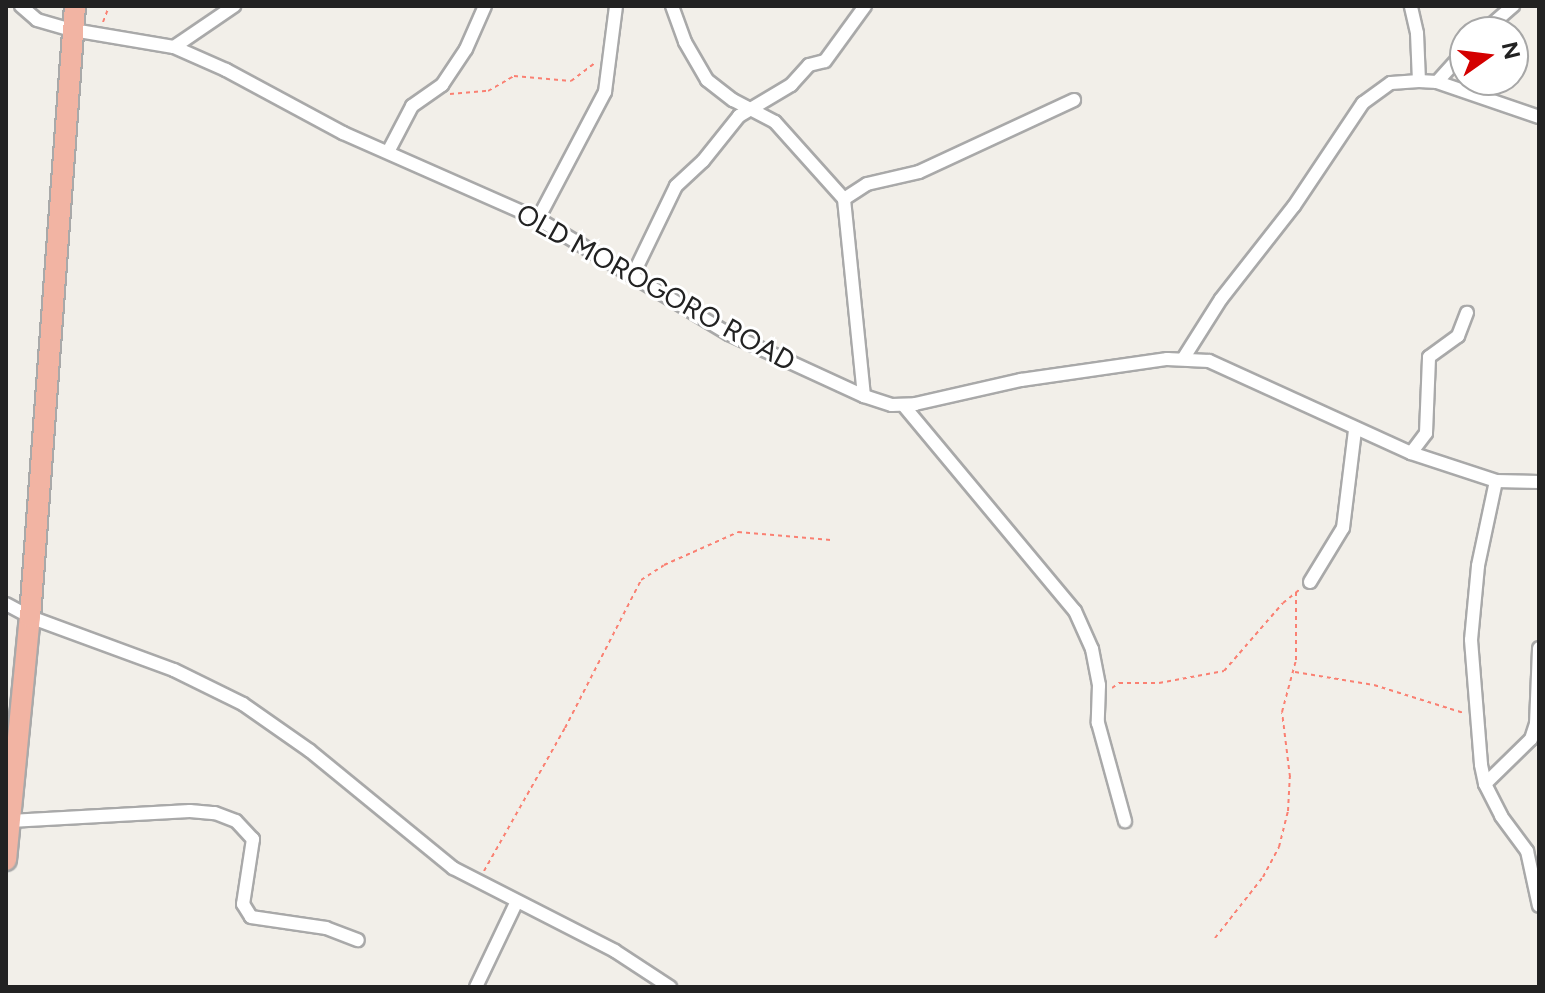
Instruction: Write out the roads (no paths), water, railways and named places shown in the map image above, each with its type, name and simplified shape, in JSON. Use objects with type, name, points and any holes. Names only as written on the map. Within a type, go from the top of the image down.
[{"type":"highway","points":[[6,860],[30,617],[75,6]]},
{"type":"street","name":"OLD MOROGORO ROAD","points":[[21,6],[37,20],[73,30],[174,47],[472,193],[538,219],[729,334],[864,396],[904,406],[1021,380],[1183,359],[1209,361],[1411,453],[1496,481],[1539,482]]},
{"type":"street","points":[[174,47],[234,6]]},
{"type":"street","points":[[388,152],[412,106],[433,94],[466,49],[485,6]]},
{"type":"street","points":[[538,219],[599,108],[608,80],[616,6]]},
{"type":"street","points":[[672,6],[700,72],[718,90],[775,122],[844,199],[864,396]]},
{"type":"street","points":[[633,275],[657,232],[670,194],[750,106],[791,85],[809,65],[825,61],[865,6]]},
{"type":"street","points":[[1411,6],[1417,33],[1419,81]]},
{"type":"street","points":[[1437,82],[1449,69]]},
{"type":"street","points":[[1183,359],[1221,299],[1294,206],[1363,103],[1391,83],[1437,82],[1539,117]]},
{"type":"street","points":[[844,199],[877,180],[919,172],[1074,100]]},
{"type":"street","points":[[1411,453],[1426,433],[1429,357],[1433,351],[1458,336],[1467,313]]},
{"type":"street","points":[[904,406],[1075,611],[1092,649],[1101,740],[1125,821]]},
{"type":"street","points":[[1310,582],[1343,528],[1355,430]]},
{"type":"street","points":[[1496,481],[1474,599],[1471,640],[1477,718],[1485,784],[1501,816],[1527,851],[1539,906]]},
{"type":"street","points":[[6,604],[30,617],[174,670],[267,718],[453,868],[516,903],[615,951],[670,987]]},
{"type":"street","points":[[1485,784],[1531,739],[1536,724],[1539,648]]},
{"type":"street","points":[[10,821],[190,811],[215,813],[236,821],[253,839],[243,904],[251,917],[326,928],[358,940]]},
{"type":"street","points":[[476,987],[516,903]]}]
